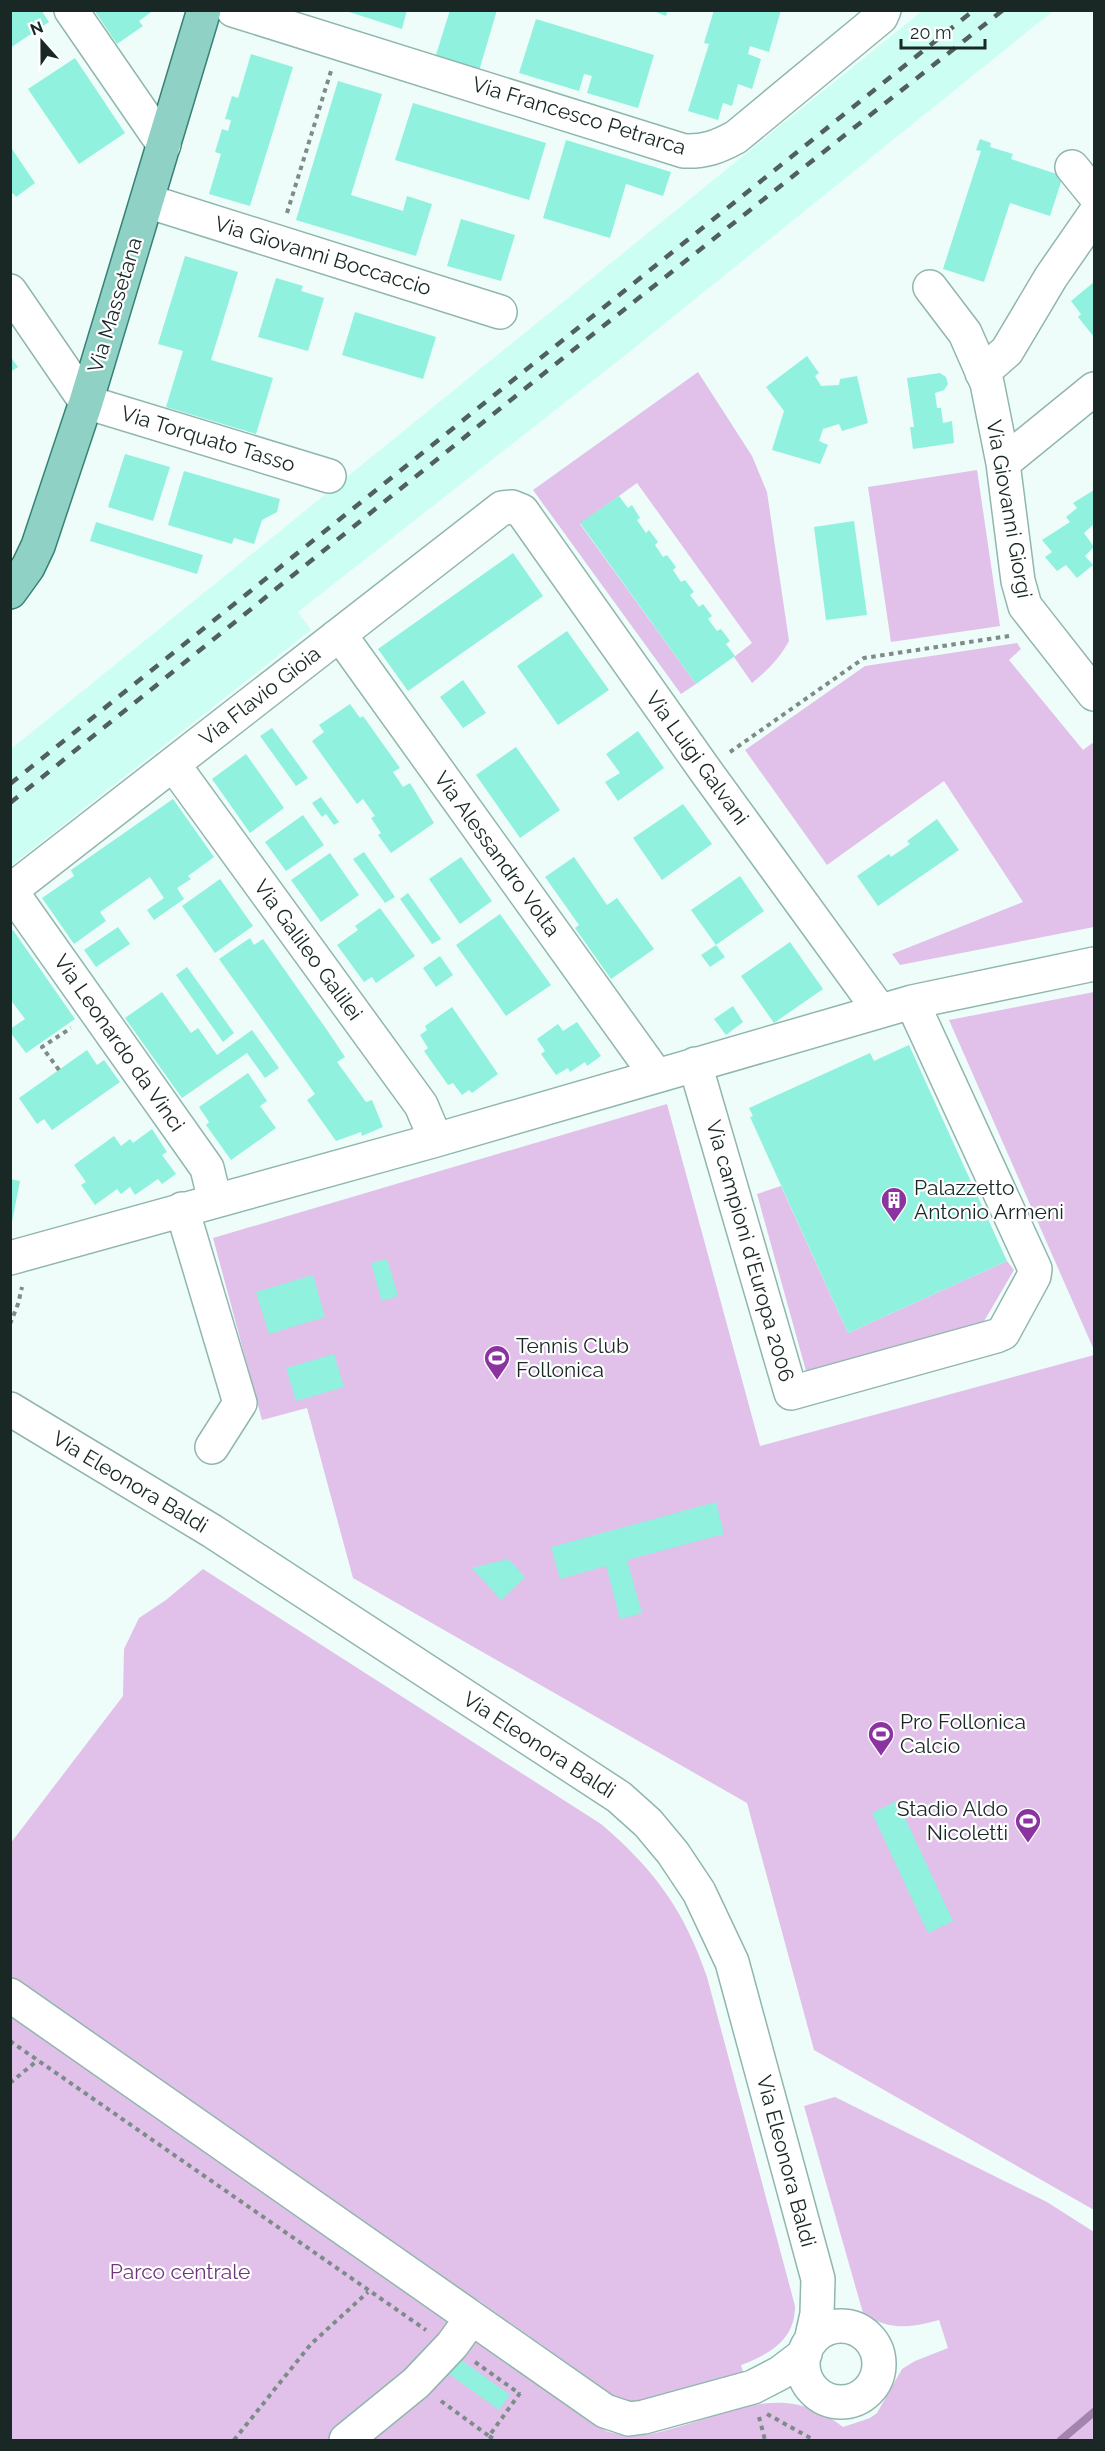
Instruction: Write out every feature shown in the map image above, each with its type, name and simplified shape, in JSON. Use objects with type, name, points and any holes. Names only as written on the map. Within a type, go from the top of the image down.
[{"type":"main road","name":"Via Massetana","points":[[10,592],[28,567],[38,546],[86,402],[204,10]]},
{"type":"street","points":[[71,10],[164,145]]},
{"type":"street","name":"Via Francesco Petrarca","points":[[233,10],[684,151],[710,150],[736,137],[881,17],[884,10]]},
{"type":"street","points":[[1072,167],[1095,194]]},
{"type":"street","name":"Via Giovanni Boccaccio","points":[[147,201],[500,312]]},
{"type":"street","points":[[982,373],[1007,351],[1051,277],[1095,215]]},
{"type":"street","name":"Via Giovanni Giorgi","points":[[930,286],[965,333],[987,383],[1003,463],[1018,581],[1025,606],[1095,694]]},
{"type":"street","points":[[10,291],[86,402]]},
{"type":"street","points":[[1003,463],[1095,389]]},
{"type":"street","name":"Via Torquato Tasso","points":[[86,402],[329,476]]},
{"type":"street","name":"Via Flavio Gioia","points":[[11,891],[502,508],[513,507]]},
{"type":"street","name":"Via Luigi Galvani","points":[[513,507],[522,511],[705,770],[880,1011]]},
{"type":"street","name":"Via Alessandro Volta","points":[[336,637],[348,646],[656,1075]]},
{"type":"street","name":"Via Galileo Galilei","points":[[173,764],[421,1105],[436,1140]]},
{"type":"street","name":"Via Leonardo da Vinci","points":[[11,891],[207,1168],[215,1200]]},
{"type":"street","points":[[16,1265],[182,1209],[436,1140],[912,1002],[1095,964]]},
{"type":"street","name":"Via campioni d'Europa 2006","points":[[695,1064],[791,1393],[996,1336],[1002,1333],[1034,1276],[1035,1269],[912,1002]]},
{"type":"street","points":[[182,1209],[240,1403],[212,1447]]},
{"type":"street","name":"Via Eleonora Baldi","points":[[10,1409],[232,1544],[619,1797],[648,1823],[673,1853],[699,1892],[732,1962],[818,2279],[818,2314],[808,2348]]},
{"type":"street","points":[[10,1995],[460,2325],[539,2367],[604,2411],[629,2419],[756,2398],[785,2389],[819,2394],[834,2401],[848,2401],[861,2396],[872,2386],[878,2374],[879,2359],[874,2345],[865,2334],[852,2327],[837,2326],[822,2331],[808,2348],[756,2398]]},
{"type":"street","name":"Via Eleonora Baldi","points":[[818,2279],[852,2327]]},
{"type":"street","points":[[346,2440],[416,2383],[460,2325]]},
{"type":"street","points":[[808,2348],[804,2369],[808,2384],[819,2394]]},
{"type":"path","points":[[289,207],[339,43]]},
{"type":"path","points":[[705,770],[864,658],[1044,631]]},
{"type":"path","points":[[58,1070],[42,1047],[96,1010]]},
{"type":"path","points":[[10,1324],[18,1304],[16,1265]]},
{"type":"path","points":[[10,2041],[368,2292],[441,2340],[460,2325],[520,2394]]},
{"type":"path","points":[[10,2083],[38,2060]]},
{"type":"path","points":[[234,2440],[311,2344],[368,2292]]},
{"type":"path","points":[[489,2436],[539,2367]]},
{"type":"path","points":[[416,2383],[495,2440]]},
{"type":"path","points":[[756,2398],[765,2440]]},
{"type":"path","points":[[756,2398],[814,2440]]},
{"type":"shaded area","points":[[922,11],[1053,11],[628,353],[298,612],[311,630],[11,866],[11,749]]},
{"type":"green space","points":[[698,372],[752,456],[767,492],[789,641],[777,659],[752,683],[734,657],[752,643],[637,483],[580,524],[696,684],[681,694],[533,490]]},
{"type":"green space","points":[[977,470],[1000,626],[891,642],[868,487]]},
{"type":"green space","points":[[1017,643],[1021,649],[1009,660],[1083,750],[1094,742],[1094,927],[900,965],[892,954],[1023,902],[944,781],[827,865],[745,750],[865,666]]},
{"type":"green space","points":[[1094,992],[1094,1350],[949,1020]]},
{"type":"green space","points":[[667,1104],[760,1446],[1094,1355],[1094,2210],[814,2050],[747,1803],[353,1578],[307,1408],[262,1420],[213,1238]]},
{"type":"green space","points":[[781,1186],[848,1333],[1007,1261],[1014,1270],[983,1323],[806,1371],[757,1194]]},
{"type":"green space","name":"Parco centrale","points":[[203,1569],[601,1824],[637,1858],[666,1893],[688,1931],[707,1977],[795,2306],[794,2318],[786,2337],[762,2356],[741,2365],[743,2372],[636,2402],[623,2400],[611,2394],[478,2300],[456,2327],[606,2431],[616,2434],[634,2436],[650,2434],[762,2404],[782,2403],[802,2406],[822,2413],[843,2427],[870,2418],[877,2413],[902,2369],[915,2361],[948,2348],[939,2320],[919,2325],[900,2326],[881,2323],[863,2313],[804,2106],[835,2097],[1047,2202],[1094,2232],[1094,2440],[11,2440],[10,1844],[123,1696],[124,1649],[139,1618],[166,1600]]},
{"type":"building","points":[[10,10],[41,10],[49,22],[10,48]]},
{"type":"building","points":[[94,10],[154,10],[139,21],[143,26],[117,44]]},
{"type":"building","points":[[343,10],[407,10],[402,29]]},
{"type":"building","points":[[450,10],[497,10],[479,71],[435,58]]},
{"type":"building","points":[[651,10],[668,10],[666,16]]},
{"type":"building","points":[[714,10],[781,10],[769,52],[750,46],[748,54],[761,59],[752,89],[738,84],[732,106],[723,103],[718,120],[688,111],[709,44],[704,43]]},
{"type":"building","points":[[536,19],[654,55],[638,108],[587,93],[592,76],[584,74],[579,91],[519,73]]},
{"type":"building","points":[[251,54],[293,67],[250,206],[209,194],[221,154],[215,152],[222,129],[228,131],[231,120],[225,119],[232,96],[238,98]]},
{"type":"building","points":[[75,58],[125,133],[79,164],[28,89]]},
{"type":"building","points":[[338,81],[382,94],[351,195],[403,211],[407,196],[432,204],[416,256],[296,220]]},
{"type":"building","points":[[413,103],[546,143],[529,200],[395,160]]},
{"type":"building","points":[[980,139],[991,143],[990,147],[1013,154],[1011,159],[1063,176],[1050,216],[1010,203],[984,282],[943,269],[981,151],[976,150]]},
{"type":"building","points":[[566,140],[671,172],[663,196],[626,184],[610,238],[543,218]]},
{"type":"building","points":[[10,146],[35,183],[16,197],[13,193],[10,195]]},
{"type":"building","points":[[461,219],[515,235],[501,281],[447,266]]},
{"type":"building","points":[[185,256],[238,272],[211,360],[273,378],[256,434],[166,407],[183,351],[158,344]]},
{"type":"building","points":[[276,278],[303,286],[301,291],[324,298],[308,351],[258,337]]},
{"type":"building","points":[[1094,282],[1094,337],[1078,317],[1081,314],[1071,301]]},
{"type":"building","points":[[355,312],[436,337],[423,379],[342,355]]},
{"type":"building","points":[[10,356],[18,367],[10,372]]},
{"type":"building","points":[[807,356],[819,373],[815,376],[821,386],[839,385],[840,379],[857,376],[868,423],[842,431],[839,424],[823,429],[819,441],[828,445],[820,464],[772,450],[784,411],[766,387]]},
{"type":"building","points":[[940,373],[946,377],[948,384],[944,390],[935,393],[937,408],[941,408],[943,423],[952,421],[954,443],[913,449],[910,427],[914,427],[907,378]]},
{"type":"building","points":[[125,454],[170,467],[153,521],[108,507]]},
{"type":"building","points":[[184,471],[280,499],[277,512],[262,520],[254,544],[234,538],[232,544],[168,525]]},
{"type":"building","points":[[1094,490],[1094,524],[1084,533],[1094,547],[1085,556],[1093,565],[1077,578],[1066,565],[1057,571],[1045,557],[1052,552],[1042,540],[1070,522],[1066,517],[1077,508],[1073,503]]},
{"type":"building","points":[[619,496],[628,508],[632,505],[640,518],[637,520],[646,533],[649,530],[658,542],[655,545],[663,557],[667,555],[676,567],[673,570],[681,582],[685,580],[694,592],[690,595],[699,607],[703,604],[712,616],[708,619],[717,631],[721,629],[730,641],[726,644],[735,656],[696,684],[580,523]]},
{"type":"building","points":[[854,521],[867,615],[826,620],[814,527]]},
{"type":"building","points":[[96,522],[203,555],[197,574],[90,541]]},
{"type":"building","points":[[513,553],[543,596],[408,691],[378,649]]},
{"type":"building","points":[[567,631],[609,690],[558,725],[517,666]]},
{"type":"building","points":[[463,680],[486,713],[463,728],[440,697]]},
{"type":"building","points":[[350,704],[360,718],[363,716],[400,768],[393,772],[403,787],[410,783],[434,823],[391,853],[378,835],[381,833],[371,818],[375,816],[363,799],[357,804],[312,741],[324,732],[319,725]]},
{"type":"building","points":[[272,728],[308,778],[296,786],[260,736]]},
{"type":"building","points":[[638,731],[664,768],[618,801],[605,782],[620,773],[606,754]]},
{"type":"building","points":[[516,747],[560,810],[520,838],[476,775]]},
{"type":"building","points":[[246,754],[284,808],[250,833],[212,779]]},
{"type":"building","points":[[321,797],[339,822],[334,825],[326,814],[322,817],[312,803]]},
{"type":"building","points":[[173,799],[214,857],[188,876],[191,879],[177,888],[184,899],[154,920],[147,910],[164,898],[150,877],[100,912],[106,921],[74,944],[42,898],[74,876],[71,870]]},
{"type":"building","points":[[683,804],[712,844],[662,880],[633,838]]},
{"type":"building","points":[[303,815],[324,845],[286,871],[265,842]]},
{"type":"building","points":[[937,819],[959,850],[878,906],[857,876],[889,854],[891,857],[910,844],[907,841]]},
{"type":"building","points":[[364,852],[395,897],[385,903],[353,859]]},
{"type":"building","points":[[330,853],[359,895],[321,922],[291,880]]},
{"type":"building","points":[[461,857],[492,901],[460,924],[429,879]]},
{"type":"building","points":[[574,857],[607,905],[617,898],[654,949],[611,979],[575,928],[579,925],[545,877]]},
{"type":"building","points":[[740,876],[764,911],[716,945],[691,910]]},
{"type":"building","points":[[220,879],[253,926],[215,953],[182,906]]},
{"type":"building","points":[[408,893],[441,939],[432,944],[400,899]]},
{"type":"building","points":[[380,908],[415,956],[376,983],[372,977],[364,982],[337,945],[358,930],[355,926]]},
{"type":"building","points":[[500,914],[551,985],[506,1016],[456,945]]},
{"type":"building","points":[[118,927],[130,944],[96,967],[84,950]]},
{"type":"building","points":[[13,930],[75,1019],[26,1053],[10,1032],[10,1029],[25,1019],[10,999],[10,932]]},
{"type":"building","points":[[250,938],[254,945],[263,939],[345,1057],[337,1062],[366,1102],[372,1100],[383,1127],[362,1136],[361,1132],[336,1141],[307,1100],[315,1094],[219,959]]},
{"type":"building","points":[[790,942],[823,989],[774,1023],[741,976]]},
{"type":"building","points":[[716,945],[725,957],[710,967],[701,955]]},
{"type":"building","points":[[440,956],[453,975],[436,987],[423,968]]},
{"type":"building","points":[[187,967],[234,1033],[223,1042],[176,975]]},
{"type":"building","points":[[162,992],[191,1033],[198,1028],[217,1055],[252,1030],[279,1068],[265,1078],[247,1053],[182,1098],[125,1018]]},
{"type":"building","points":[[733,1006],[743,1022],[726,1035],[714,1019]]},
{"type":"building","points":[[452,1007],[498,1074],[472,1093],[469,1090],[462,1095],[453,1083],[448,1085],[424,1051],[428,1048],[420,1035],[427,1030],[425,1026]]},
{"type":"building","points":[[577,1022],[601,1056],[587,1066],[585,1062],[570,1072],[568,1068],[556,1075],[541,1054],[545,1051],[537,1039],[558,1024],[563,1031]]},
{"type":"building","name":"Palazzetto Antonio Armeni","points":[[909,1045],[1007,1261],[848,1333],[750,1117],[753,1116],[749,1108],[870,1053],[874,1061]]},
{"type":"building","points":[[87,1050],[97,1065],[104,1060],[120,1082],[52,1130],[44,1119],[37,1124],[19,1098]]},
{"type":"building","points":[[248,1073],[267,1101],[260,1106],[276,1128],[231,1160],[206,1125],[209,1122],[199,1107]]},
{"type":"building","points":[[152,1129],[167,1152],[162,1155],[176,1174],[162,1184],[158,1179],[135,1195],[130,1187],[121,1194],[117,1189],[95,1205],[81,1185],[86,1182],[74,1165],[114,1136],[121,1146],[130,1139],[133,1143]]},
{"type":"building","points":[[10,1179],[20,1181],[12,1222],[10,1222]]},
{"type":"building","points":[[387,1259],[398,1296],[382,1301],[371,1263]]},
{"type":"building","points":[[313,1275],[325,1317],[269,1334],[256,1292]]},
{"type":"building","points":[[334,1354],[344,1387],[296,1401],[286,1368]]},
{"type":"building","points":[[716,1502],[724,1534],[627,1560],[642,1613],[620,1619],[606,1566],[560,1579],[551,1547]]},
{"type":"building","points":[[508,1559],[525,1577],[501,1600],[472,1568]]},
{"type":"building","points":[[897,1801],[953,1921],[928,1933],[872,1813]]},
{"type":"building","points":[[460,2359],[510,2395],[499,2410],[449,2374]]},
{"type":"waterway","points":[[1061,2440],[1094,2412]]},
{"type":"railway","points":[[10,784],[974,10]]},
{"type":"railway","points":[[10,803],[568,354],[1003,10]]},
{"type":"place","name":"Palazzetto Antonio Armeni","points":[[894,1223]]},
{"type":"place","name":"Tennis Club Follonica","points":[[497,1381]]},
{"type":"place","name":"Pro Follonica Calcio","points":[[881,1757]]},
{"type":"place","name":"Stadio Aldo Nicoletti","points":[[1028,1844]]}]
